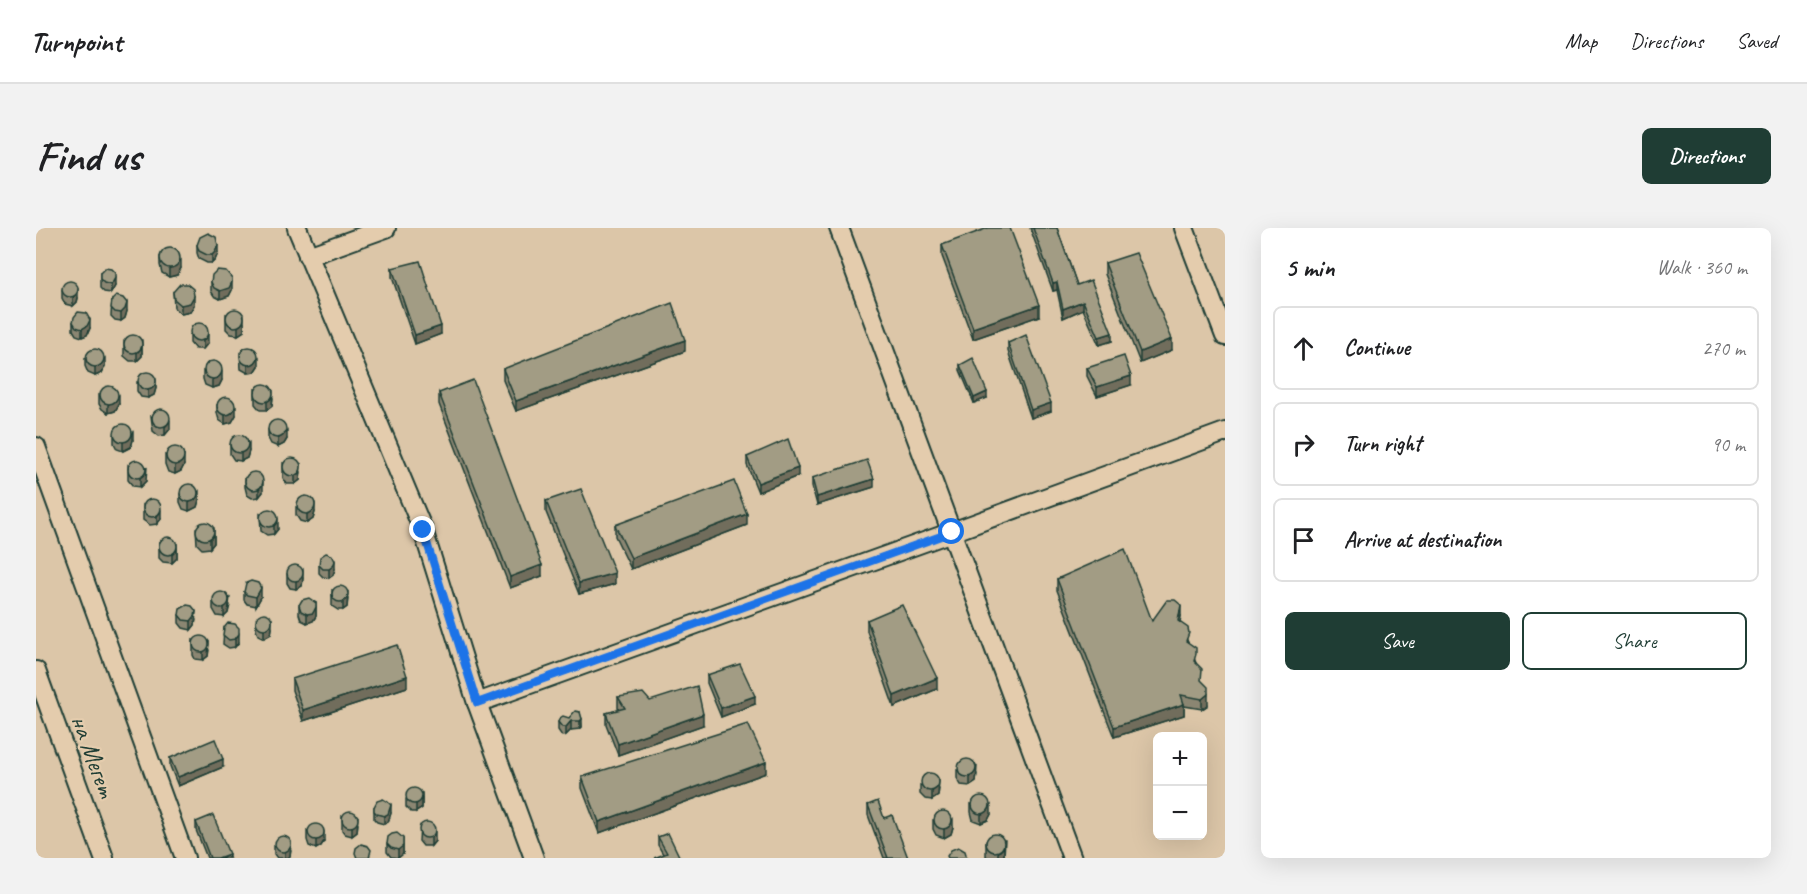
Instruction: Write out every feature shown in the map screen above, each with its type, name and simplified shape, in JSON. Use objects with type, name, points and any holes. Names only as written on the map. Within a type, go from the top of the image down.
[{"type":"street","points":[[297,228],[423,530],[477,703],[534,858]]},
{"type":"street","points":[[308,256],[386,228]]},
{"type":"street","points":[[838,228],[1072,858]]},
{"type":"street","points":[[1184,228],[1225,336]]},
{"type":"street","points":[[477,703],[1225,432]]},
{"type":"street","points":[[36,447],[185,858]]},
{"type":"street","name":"на Мегет","points":[[36,671],[104,858]]},
{"type":"building","points":[[988,228],[1010,228],[1039,305],[973,328],[942,245]]},
{"type":"building","points":[[1033,228],[1057,228],[1077,285],[1091,280],[1112,333],[1099,337],[1083,301],[1063,309],[1057,282],[1053,283]]},
{"type":"building","points":[[208,233],[216,237],[218,245],[212,255],[199,251],[197,245],[200,237]]},
{"type":"building","points":[[170,248],[177,251],[180,258],[177,265],[170,268],[163,265],[160,258],[163,251]]},
{"type":"building","points":[[1136,253],[1172,339],[1140,352],[1105,263]]},
{"type":"building","points":[[420,261],[441,326],[415,335],[392,268]]},
{"type":"building","points":[[105,268],[115,273],[111,285],[100,279],[100,273]]},
{"type":"building","points":[[217,270],[226,271],[232,278],[229,288],[220,291],[214,288],[211,282],[212,275]]},
{"type":"building","points":[[70,281],[76,283],[78,289],[76,295],[70,297],[64,295],[62,289],[64,283]]},
{"type":"building","points":[[180,284],[187,284],[193,289],[194,296],[190,303],[181,305],[174,299],[173,292]]},
{"type":"building","points":[[116,296],[123,298],[127,303],[121,313],[111,308],[112,300]]},
{"type":"building","points":[[672,303],[685,340],[516,401],[503,369]]},
{"type":"building","points":[[235,309],[241,312],[244,318],[241,324],[235,327],[229,324],[226,318],[229,312]]},
{"type":"building","points":[[78,312],[86,313],[90,320],[82,329],[76,327],[73,322]]},
{"type":"building","points":[[199,323],[205,326],[208,332],[205,338],[199,341],[193,338],[190,332],[193,326]]},
{"type":"building","points":[[133,335],[139,338],[142,344],[139,350],[133,353],[127,350],[124,344],[127,338]]},
{"type":"building","points":[[1026,335],[1051,403],[1031,410],[1008,343]]},
{"type":"building","points":[[249,347],[255,350],[258,356],[255,362],[249,365],[243,362],[240,356],[243,350]]},
{"type":"building","points":[[95,349],[101,352],[104,358],[101,364],[95,367],[89,364],[86,358],[89,352]]},
{"type":"building","points":[[1124,356],[1131,376],[1097,387],[1087,368]]},
{"type":"building","points":[[973,358],[987,392],[974,398],[960,365]]},
{"type":"building","points":[[213,361],[219,364],[222,370],[219,376],[213,379],[207,376],[204,370],[207,364]]},
{"type":"building","points":[[147,372],[153,375],[156,381],[153,387],[147,390],[141,387],[138,381],[141,375]]},
{"type":"building","points":[[473,380],[542,565],[510,577],[439,393]]},
{"type":"building","points":[[264,384],[270,387],[273,393],[270,399],[264,402],[258,399],[255,393],[258,387]]},
{"type":"building","points":[[109,386],[115,389],[118,395],[115,401],[109,404],[103,401],[100,395],[103,389]]},
{"type":"building","points":[[226,397],[232,400],[235,406],[232,412],[226,415],[220,412],[217,406],[220,400]]},
{"type":"building","points":[[161,409],[167,412],[170,418],[167,424],[161,427],[155,424],[152,418],[155,412]]},
{"type":"building","points":[[277,420],[283,423],[286,429],[283,435],[277,438],[271,435],[268,429],[271,423]]},
{"type":"building","points":[[123,424],[129,427],[132,433],[129,439],[123,442],[117,439],[114,433],[117,427]]},
{"type":"building","points":[[239,435],[245,438],[248,444],[245,450],[239,453],[233,450],[230,444],[233,438]]},
{"type":"building","points":[[788,439],[798,468],[758,483],[747,457]]},
{"type":"building","points":[[175,447],[181,450],[184,456],[181,462],[175,465],[169,462],[166,456],[169,450]]},
{"type":"building","points":[[292,458],[298,461],[301,467],[298,473],[292,476],[286,473],[283,467],[286,461]]},
{"type":"building","points":[[137,460],[143,463],[146,469],[143,475],[137,478],[131,475],[128,469],[131,463]]},
{"type":"building","points":[[867,460],[874,479],[817,497],[812,478]]},
{"type":"building","points":[[254,472],[260,475],[263,481],[260,487],[254,490],[248,487],[245,481],[248,475]]},
{"type":"building","points":[[734,481],[747,514],[631,558],[615,525]]},
{"type":"building","points":[[189,484],[195,487],[198,493],[195,499],[189,502],[183,499],[180,493],[183,487]]},
{"type":"building","points":[[581,489],[615,573],[579,583],[546,501]]},
{"type":"building","points":[[306,496],[312,499],[315,505],[312,511],[306,514],[300,511],[297,505],[300,499]]},
{"type":"building","points":[[152,499],[158,502],[161,508],[158,514],[152,517],[146,514],[143,508],[146,502]]},
{"type":"building","points":[[269,509],[275,512],[278,518],[275,524],[269,527],[263,524],[260,518],[263,512]]},
{"type":"building","points":[[205,522],[211,525],[214,531],[211,537],[205,540],[199,537],[196,531],[199,525]]},
{"type":"building","points":[[168,537],[174,540],[177,546],[174,552],[168,555],[162,552],[159,546],[162,540]]},
{"type":"building","points":[[1125,549],[1152,621],[1167,600],[1175,600],[1181,605],[1178,621],[1188,628],[1186,641],[1196,648],[1194,661],[1202,669],[1201,680],[1208,687],[1208,694],[1202,699],[1181,695],[1184,704],[1114,727],[1057,579]]},
{"type":"building","points":[[326,553],[332,555],[335,561],[329,569],[323,569],[319,565],[320,557]]},
{"type":"building","points":[[295,565],[301,567],[303,573],[301,579],[295,581],[289,579],[287,573],[289,567]]},
{"type":"building","points":[[251,581],[258,583],[261,588],[256,597],[244,592],[246,583]]},
{"type":"building","points":[[340,586],[346,588],[348,594],[346,600],[340,602],[334,600],[332,594],[334,588]]},
{"type":"building","points":[[221,592],[227,594],[229,600],[227,606],[221,608],[215,606],[213,600],[215,594]]},
{"type":"building","points":[[309,598],[316,603],[316,607],[313,613],[307,614],[301,611],[299,605],[302,600]]},
{"type":"building","points":[[187,605],[192,606],[196,611],[191,621],[183,620],[179,615],[180,609]]},
{"type":"building","points":[[902,605],[937,678],[894,696],[867,620]]},
{"type":"building","points":[[264,613],[270,615],[272,621],[270,627],[264,629],[258,627],[256,621],[258,615]]},
{"type":"building","points":[[228,623],[235,624],[239,628],[239,634],[235,639],[229,640],[223,635]]},
{"type":"building","points":[[201,636],[207,638],[209,644],[207,650],[201,652],[195,650],[193,644],[195,638]]},
{"type":"building","points":[[397,645],[407,676],[303,710],[292,679]]},
{"type":"building","points":[[740,664],[755,696],[721,708],[707,675]]},
{"type":"building","points":[[697,686],[703,714],[618,744],[606,713],[625,708],[618,697],[643,693],[650,701]]},
{"type":"building","points":[[575,711],[580,712],[582,719],[571,721],[566,727],[562,727],[558,722],[560,718],[563,716],[569,718]]},
{"type":"building","points":[[748,724],[766,762],[599,822],[582,777]]},
{"type":"building","points":[[215,739],[223,759],[178,777],[170,758]]},
{"type":"building","points":[[963,759],[971,759],[976,764],[974,775],[963,777],[958,772],[958,764]]},
{"type":"building","points":[[926,773],[934,773],[939,778],[937,789],[926,791],[921,786],[921,778]]},
{"type":"building","points":[[414,788],[420,790],[422,796],[420,802],[414,804],[408,802],[406,796],[408,790]]},
{"type":"building","points":[[977,796],[985,796],[990,801],[988,812],[977,814],[972,809],[972,801]]},
{"type":"building","points":[[383,799],[391,805],[388,814],[384,816],[374,811],[377,801]]},
{"type":"building","points":[[878,801],[884,818],[892,815],[908,858],[888,858],[868,805]]},
{"type":"building","points":[[350,811],[356,813],[358,819],[356,825],[350,827],[344,825],[342,819],[344,813]]},
{"type":"building","points":[[939,811],[947,811],[952,816],[950,827],[939,829],[934,824],[934,816]]},
{"type":"building","points":[[213,815],[229,854],[218,858],[210,858],[196,822]]},
{"type":"building","points":[[427,822],[433,824],[435,830],[433,836],[427,838],[421,836],[419,830],[421,824]]},
{"type":"building","points":[[316,824],[322,826],[324,832],[322,838],[316,840],[310,838],[308,832],[310,826]]},
{"type":"building","points":[[397,833],[403,838],[403,846],[398,850],[387,844],[388,837]]},
{"type":"building","points":[[668,833],[680,858],[654,858],[667,853],[658,837]]},
{"type":"building","points":[[991,834],[999,834],[1004,839],[1002,850],[991,852],[986,847],[986,839]]},
{"type":"building","points":[[283,836],[289,838],[291,844],[289,850],[283,852],[277,850],[275,844],[277,838]]},
{"type":"building","points":[[361,844],[368,846],[371,850],[369,858],[357,858],[356,848]]},
{"type":"building","points":[[958,847],[965,851],[967,858],[948,858],[951,850]]},
{"type":"route","points":[[423,530],[477,703],[952,532]]}]
